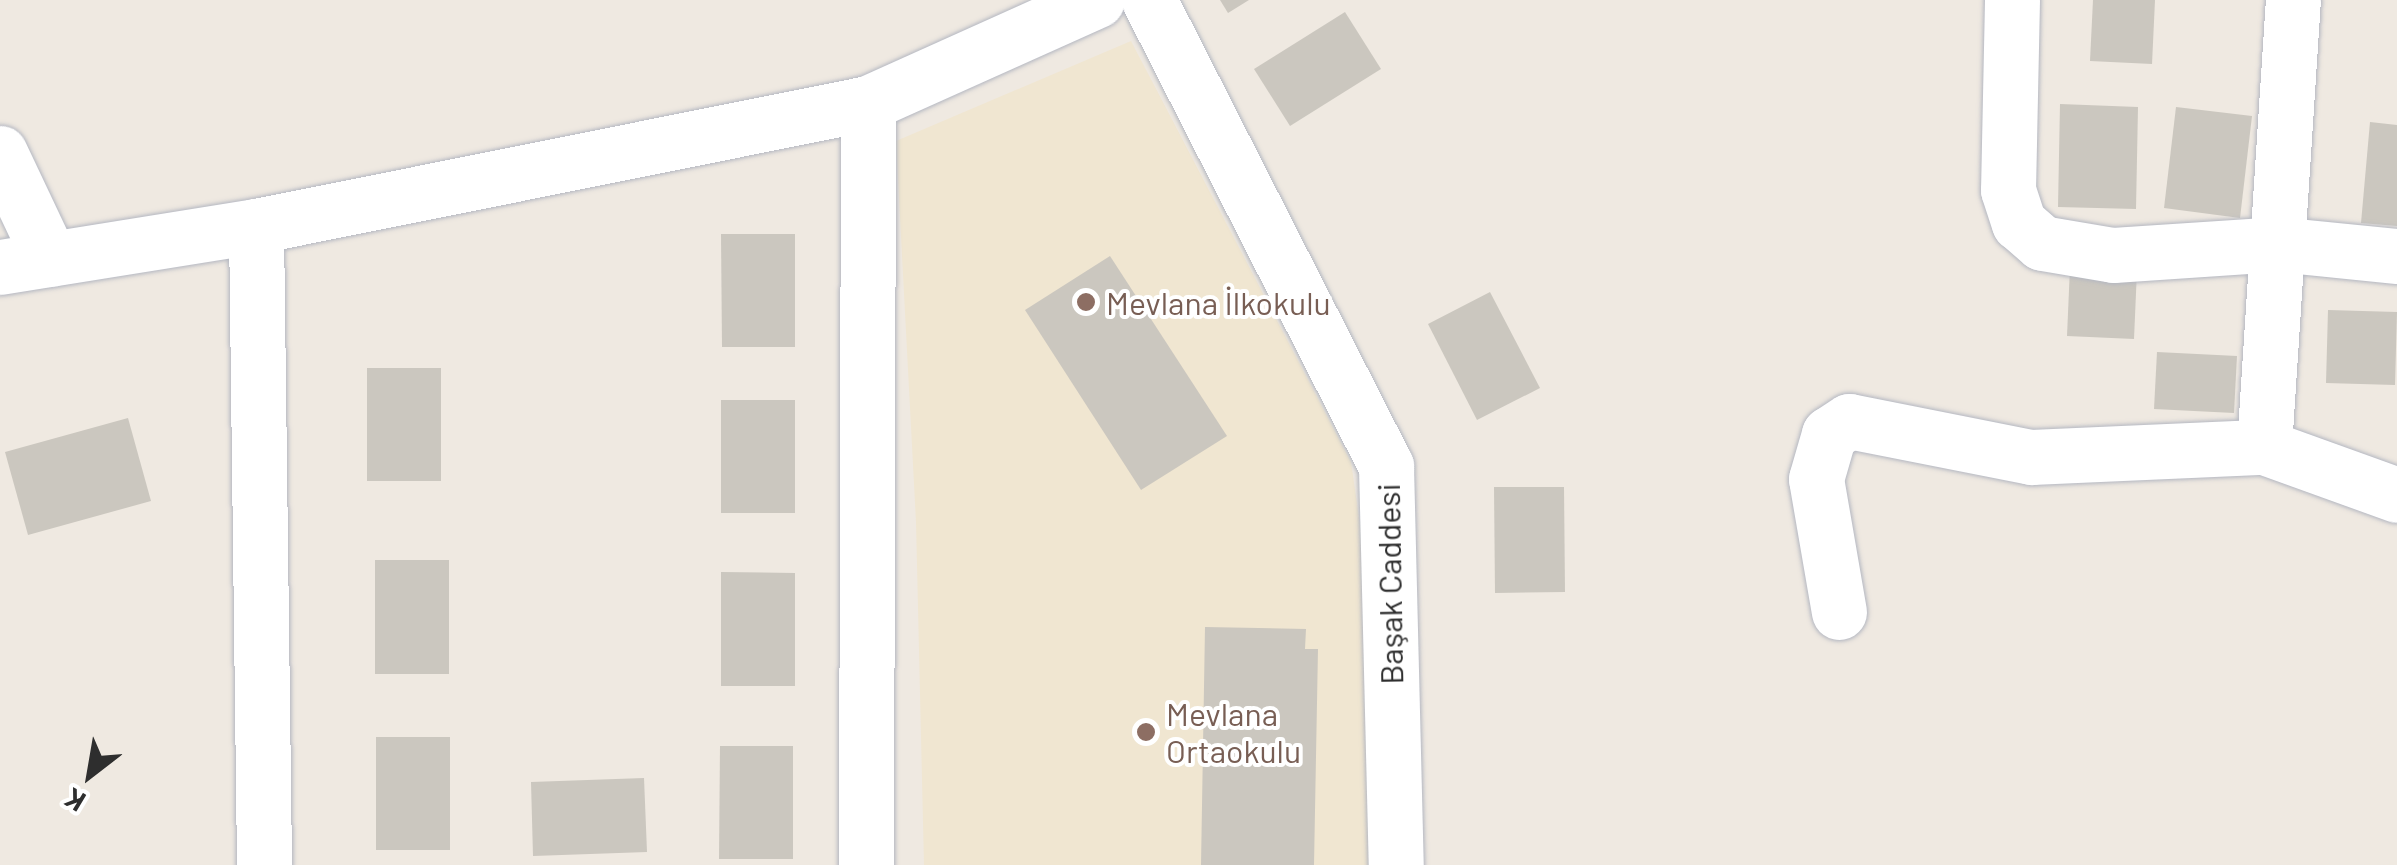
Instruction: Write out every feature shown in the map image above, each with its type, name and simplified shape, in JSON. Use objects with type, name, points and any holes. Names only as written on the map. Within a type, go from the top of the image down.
[{"type":"street","points":[[0,154],[25,262],[256,226],[868,103],[1097,0]]},
{"type":"street","name":"Başak Caddesi","points":[[1149,0],[1386,466],[1396,865]]},
{"type":"street","points":[[2012,0],[2008,190],[2019,222],[2042,243],[2113,255],[2277,244],[2397,256]]},
{"type":"street","points":[[2264,446],[2293,0]]},
{"type":"street","points":[[866,865],[868,103]]},
{"type":"street","points":[[256,226],[264,865]]},
{"type":"street","points":[[1839,612],[1816,479],[1829,434],[1849,422],[2031,457],[2264,446],[2397,496]]},
{"type":"shaded area","points":[[1131,41],[1351,462],[1371,600],[1370,865],[924,865],[916,522],[896,141]]},
{"type":"building","points":[[1220,0],[1249,0],[1228,13]]},
{"type":"building","points":[[2093,0],[2155,0],[2152,64],[2090,61]]},
{"type":"building","points":[[1345,12],[1381,69],[1290,126],[1254,69]]},
{"type":"building","points":[[2060,104],[2138,107],[2136,209],[2058,207]]},
{"type":"building","points":[[2176,107],[2252,116],[2240,218],[2164,208]]},
{"type":"building","points":[[2370,122],[2397,125],[2397,226],[2361,223]]},
{"type":"building","points":[[721,234],[795,234],[795,347],[722,347]]},
{"type":"building","points":[[1110,256],[1227,436],[1141,490],[1025,310]]},
{"type":"building","points":[[2070,267],[2137,270],[2134,339],[2067,336]]},
{"type":"building","points":[[1490,292],[1540,388],[1477,420],[1428,324]]},
{"type":"building","points":[[2328,310],[2397,312],[2395,385],[2326,383]]},
{"type":"building","points":[[2157,352],[2237,356],[2234,413],[2154,409]]},
{"type":"building","points":[[367,368],[441,368],[441,481],[367,481]]},
{"type":"building","points":[[721,400],[795,400],[795,513],[721,513]]},
{"type":"building","points":[[128,418],[151,501],[28,535],[5,452]]},
{"type":"building","points":[[1494,487],[1564,487],[1565,592],[1495,593]]},
{"type":"building","points":[[375,560],[449,560],[449,674],[375,674]]},
{"type":"building","points":[[721,572],[795,573],[795,686],[721,686]]},
{"type":"building","points":[[1205,627],[1306,629],[1305,649],[1318,649],[1314,865],[1201,865]]},
{"type":"building","points":[[376,737],[450,737],[450,850],[376,850]]},
{"type":"building","points":[[720,746],[793,746],[793,859],[719,859]]},
{"type":"building","points":[[644,778],[647,852],[533,856],[531,782]]},
{"type":"place","name":"Mevlana İlkokulu","points":[[1086,302]]},
{"type":"place","name":"Mevlana Ortaokulu","points":[[1146,732]]}]
